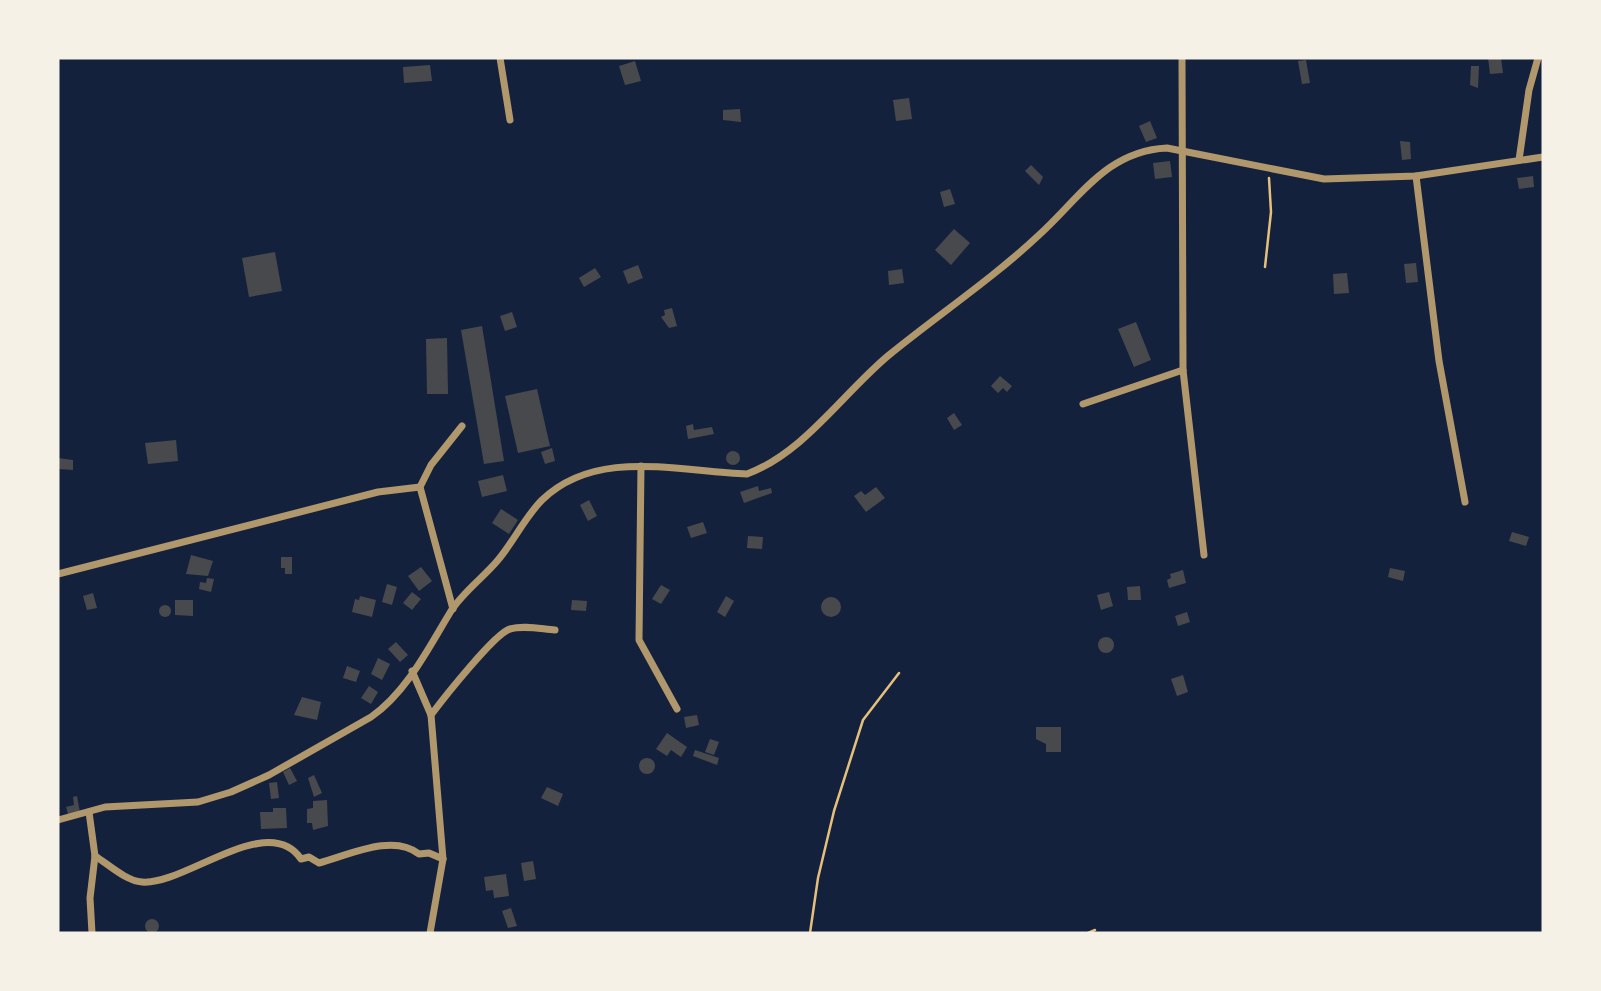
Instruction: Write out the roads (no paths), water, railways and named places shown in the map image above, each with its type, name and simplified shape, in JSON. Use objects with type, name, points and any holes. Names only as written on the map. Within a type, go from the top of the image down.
[{"type":"street","points":[[500,58],[510,120]]},
{"type":"street","points":[[1182,58],[1183,370],[1204,555]]},
{"type":"street","points":[[1519,160],[1529,90],[1538,58]]},
{"type":"street","points":[[58,820],[133,803],[198,802],[269,775],[387,706],[435,641],[453,609],[498,559],[541,501],[568,480],[615,467],[640,466],[747,474],[762,468],[784,454],[887,357],[1038,237],[1112,164],[1145,149],[1167,148],[1324,179],[1416,176],[1543,157]]},
{"type":"street","points":[[1416,176],[1437,348],[1465,502]]},
{"type":"street","points":[[1083,404],[1183,370]]},
{"type":"street","points":[[453,609],[420,487],[431,464],[462,426]]},
{"type":"street","points":[[640,466],[639,640],[677,709]]},
{"type":"street","points":[[58,573],[378,492],[420,487]]},
{"type":"street","points":[[431,715],[468,668],[503,632],[513,628],[555,630]]},
{"type":"street","points":[[412,671],[431,715],[443,859],[430,933]]},
{"type":"street","points":[[89,812],[95,856],[90,898],[92,933]]},
{"type":"street","points":[[95,856],[139,882],[153,882],[203,866],[216,855],[254,844],[281,844],[295,851],[301,859],[309,857],[319,863],[375,846],[410,847],[419,855],[429,852],[443,859]]}]
